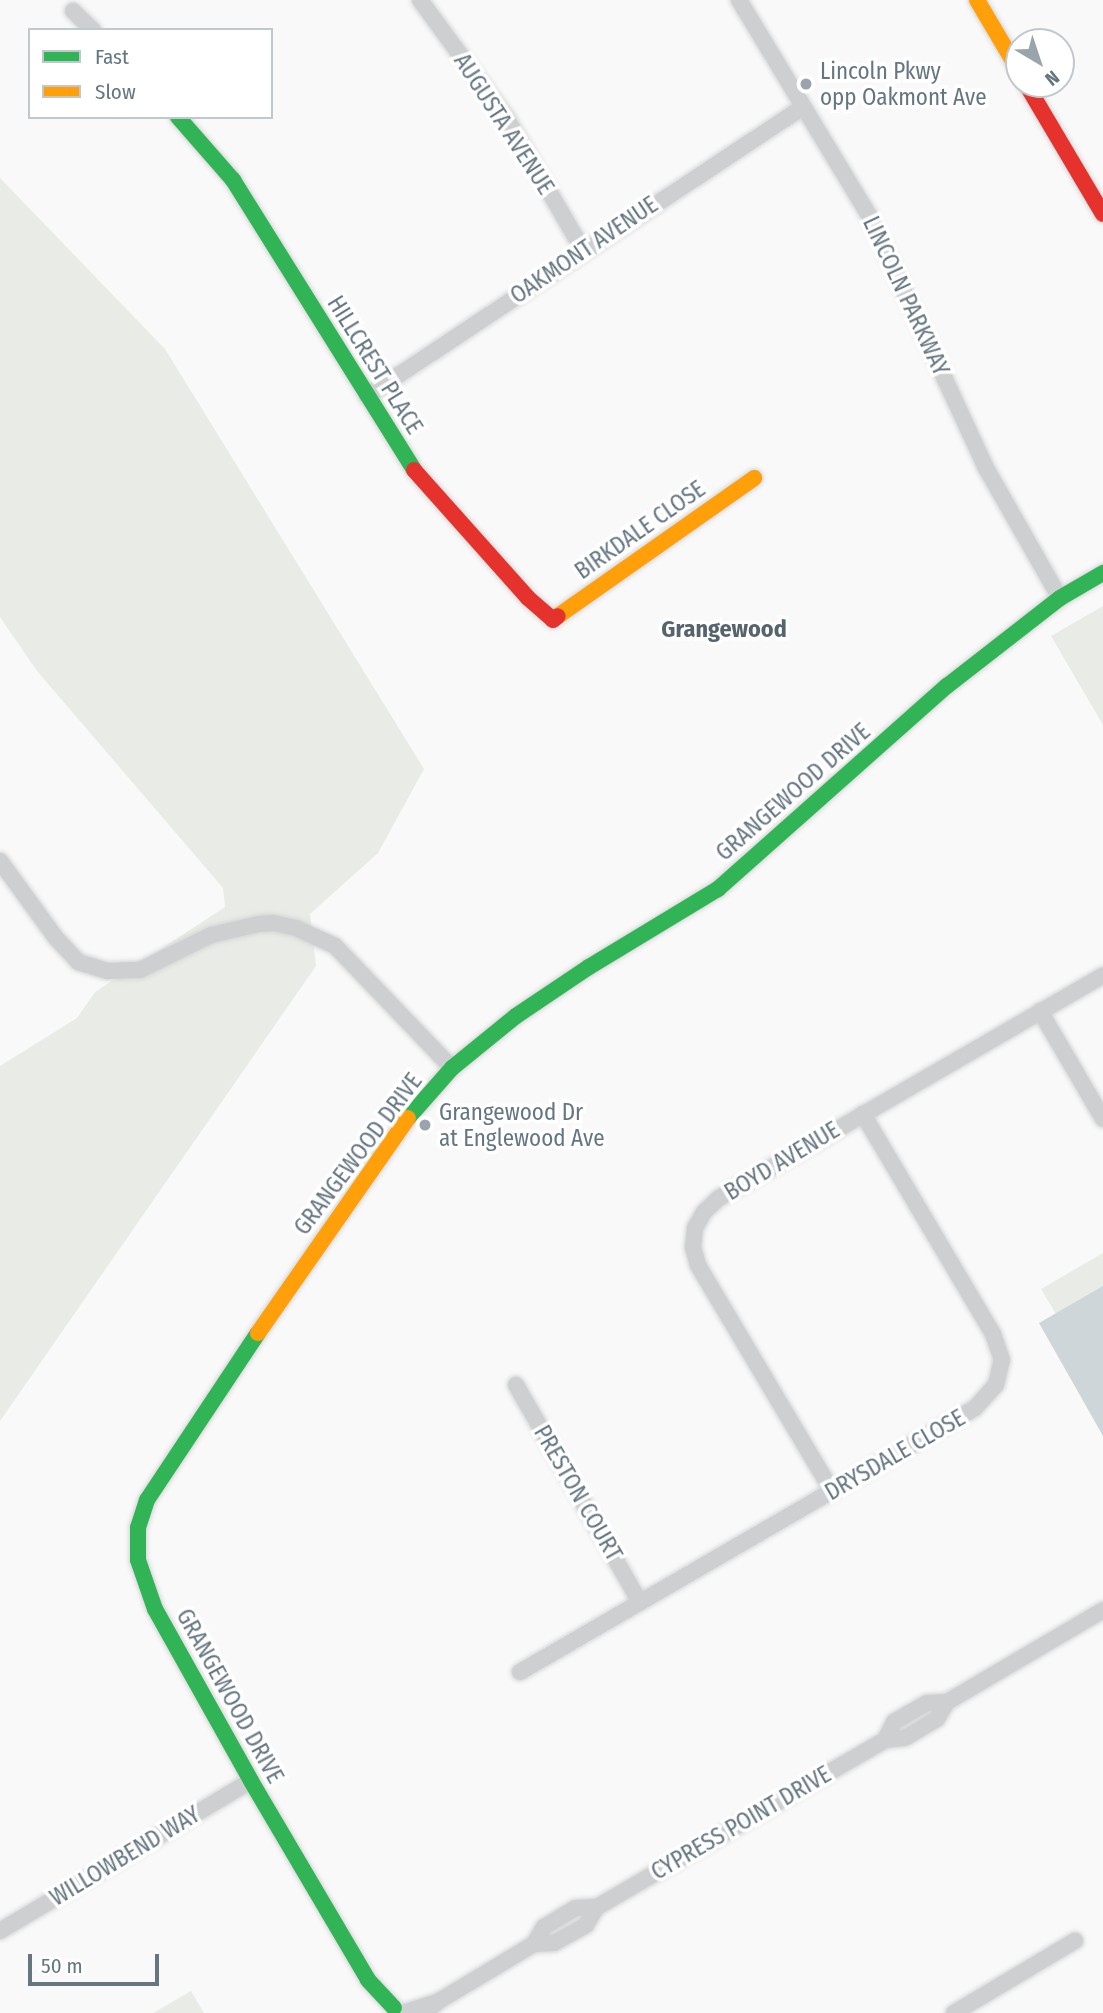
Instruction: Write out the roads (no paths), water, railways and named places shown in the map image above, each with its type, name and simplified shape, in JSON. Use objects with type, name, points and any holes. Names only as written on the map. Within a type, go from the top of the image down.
[{"type":"street","name":"AUGUSTA AVENUE","points":[[420,0],[507,119],[583,250]]},
{"type":"street","name":"LINCOLN PARKWAY","points":[[739,0],[870,217],[986,468],[1060,598]]},
{"type":"street","points":[[977,0],[1005,47]]},
{"type":"street","points":[[73,11],[91,28]]},
{"type":"street","points":[[1035,98],[1103,214]]},
{"type":"street","name":"OAKMONT AVENUE","points":[[367,396],[583,250],[803,107]]},
{"type":"street","name":"HILLCREST PLACE","points":[[180,119],[233,180],[414,470],[528,598],[553,620]]},
{"type":"street","name":"BIRKDALE CLOSE","points":[[553,620],[754,478]]},
{"type":"street","name":"GRANGEWOOD DRIVE","points":[[393,2012],[368,1980],[251,1781],[155,1609],[138,1560],[138,1528],[147,1500],[173,1457],[373,1166],[408,1118],[452,1068],[527,1009],[718,889],[947,686],[1060,598],[1103,573]]},
{"type":"street","points":[[0,861],[56,938],[78,962],[107,971],[140,970],[211,935],[274,923],[296,928],[335,946],[452,1068]]},
{"type":"street","name":"BOYD AVENUE","points":[[832,1492],[698,1265],[693,1247],[695,1228],[704,1212],[719,1198],[1103,975]]},
{"type":"street","points":[[1040,1011],[1103,1119]]},
{"type":"street","name":"DRYSDALE CLOSE","points":[[520,1672],[975,1408],[996,1385],[1002,1360],[993,1334],[863,1114]]},
{"type":"street","name":"PRESTON COURT","points":[[516,1385],[640,1602]]},
{"type":"street","name":"CYPRESS POINT DRIVE","points":[[425,2013],[439,2001],[534,1944],[554,1943],[586,1925],[597,1907],[885,1740],[905,1738],[937,1719],[947,1702],[1103,1610]]},
{"type":"street","name":"WILLOWBEND WAY","points":[[0,1931],[251,1781]]},
{"type":"street","points":[[954,2013],[1075,1941]]},
{"type":"street","name":"CYPRESS POINT DRIVE","points":[[393,2012],[439,2001]]},
{"type":"place","name":"Lincoln Pkwy opp Oakmont Ave","points":[[806,84]]},
{"type":"place","name":"Grangewood Dr at Englewood Ave","points":[[425,1125]]},
{"type":"district","name":"Grangewood","points":[[724,630]]}]
